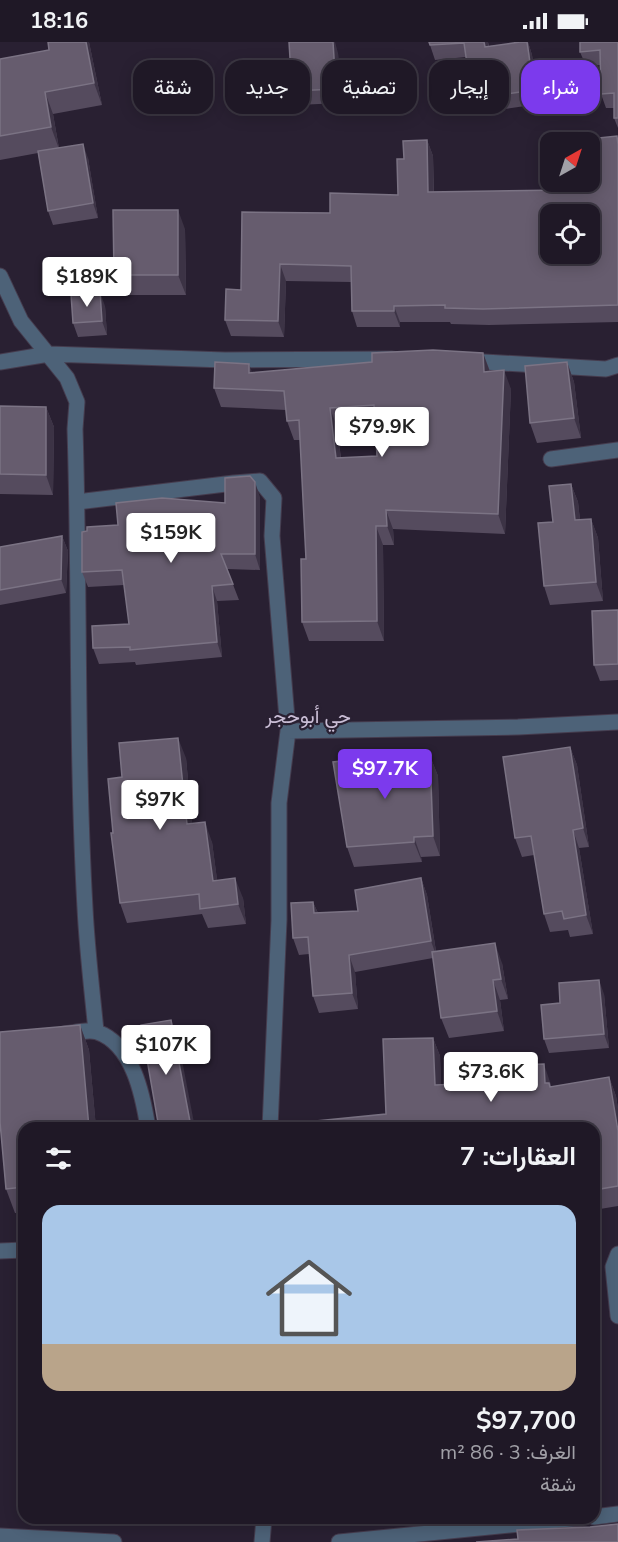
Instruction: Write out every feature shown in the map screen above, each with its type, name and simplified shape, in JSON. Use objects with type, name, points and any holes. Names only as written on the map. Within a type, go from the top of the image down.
[{"type":"street","points":[[0,276],[21,321],[67,378],[76,402],[81,808],[85,910],[96,1031]]},
{"type":"street","points":[[0,362],[49,354],[225,360],[411,359]]},
{"type":"street","points":[[454,361],[606,369],[618,365]]},
{"type":"street","points":[[550,459],[618,450]]},
{"type":"street","points":[[77,502],[261,481],[274,498],[272,536],[288,731],[279,802],[279,920],[270,1122]]},
{"type":"street","points":[[288,731],[616,726]]},
{"type":"street","points":[[53,1035],[96,1031],[112,1041],[129,1061],[142,1092],[147,1122]]},
{"type":"street","points":[[0,1251],[18,1250]]},
{"type":"street","points":[[618,1254],[613,1267],[618,1316]]},
{"type":"street","points":[[600,1516],[618,1514]]},
{"type":"street","points":[[262,1542],[264,1524]]},
{"type":"street","points":[[339,1542],[520,1524]]},
{"type":"street","points":[[0,1536],[114,1542]]},
{"type":"building","points":[[48,42],[86,42],[94,83],[45,92],[51,127],[0,136],[0,59],[49,50]]},
{"type":"building","points":[[289,42],[333,42],[334,60],[322,60],[322,90],[310,90],[310,60],[290,60]]},
{"type":"building","points":[[429,42],[484,42],[485,47],[527,42],[530,60],[521,60],[521,92],[509,94],[509,60],[466,60],[464,43],[430,45]]},
{"type":"building","points":[[580,42],[618,42],[618,118],[614,118],[614,93],[601,94],[600,50],[580,52]]},
{"type":"building","points":[[617,136],[618,305],[483,309],[445,308],[445,305],[394,306],[394,311],[352,311],[351,266],[280,264],[278,321],[225,320],[226,289],[241,290],[242,212],[330,213],[330,193],[398,195],[397,159],[404,159],[403,141],[427,140],[428,192],[600,192],[600,138]]},
{"type":"building","points":[[83,144],[93,203],[48,211],[38,151]]},
{"type":"building","points":[[113,210],[178,210],[178,275],[114,275]]},
{"type":"building","points":[[100,292],[102,321],[73,323],[71,294]]},
{"type":"building","points":[[433,350],[483,353],[484,372],[504,370],[498,514],[386,510],[387,526],[376,526],[377,621],[302,622],[301,559],[306,559],[299,420],[287,421],[284,391],[214,388],[215,362],[249,364],[249,373],[372,362],[372,353]],"holes":[[[374,405],[377,456],[336,458],[330,408]]]},
{"type":"building","points":[[567,362],[574,418],[530,423],[525,366]]},
{"type":"building","points":[[0,406],[46,407],[46,475],[0,474]]},
{"type":"building","points":[[250,476],[255,482],[255,554],[221,554],[233,584],[212,586],[217,642],[130,650],[130,647],[93,648],[92,626],[129,624],[122,570],[82,572],[82,532],[87,531],[87,527],[118,525],[116,503],[162,498],[225,503],[225,478]]},
{"type":"building","points":[[571,484],[575,520],[591,519],[596,582],[544,586],[538,523],[553,522],[549,486]]},
{"type":"building","points":[[62,536],[61,579],[0,590],[0,547]]},
{"type":"building","points":[[618,610],[618,664],[594,665],[592,611]]},
{"type":"building","points":[[178,738],[187,824],[205,822],[213,881],[235,878],[238,904],[200,909],[199,894],[120,903],[111,833],[113,833],[108,779],[122,777],[119,743]]},
{"type":"building","points":[[570,747],[583,828],[573,830],[586,915],[564,919],[562,911],[544,914],[531,836],[515,838],[503,757]]},
{"type":"building","points":[[430,756],[433,836],[414,837],[414,842],[347,847],[333,762],[367,758]]},
{"type":"building","points":[[421,878],[431,941],[349,955],[352,993],[313,996],[308,937],[293,938],[291,903],[313,902],[314,913],[358,911],[355,890]]},
{"type":"building","points":[[495,943],[501,979],[493,980],[497,1011],[441,1018],[432,952]]},
{"type":"building","points":[[599,980],[604,1034],[544,1039],[541,1005],[560,1003],[559,983]]},
{"type":"building","points":[[171,1020],[190,1122],[158,1122],[141,1025]]},
{"type":"building","points":[[80,1025],[88,1122],[18,1122],[18,1188],[6,1189],[0,1122],[0,1032]]},
{"type":"building","points":[[433,1038],[435,1085],[488,1083],[488,1066],[544,1064],[545,1083],[549,1083],[550,1087],[609,1077],[618,1131],[618,1186],[600,1189],[600,1122],[306,1122],[386,1114],[383,1039]]},
{"type":"building","points":[[618,1524],[618,1542],[476,1542],[518,1539],[517,1530]]},
{"type":"district","name":"حي أبوحجر","points":[[308,716]]}]
